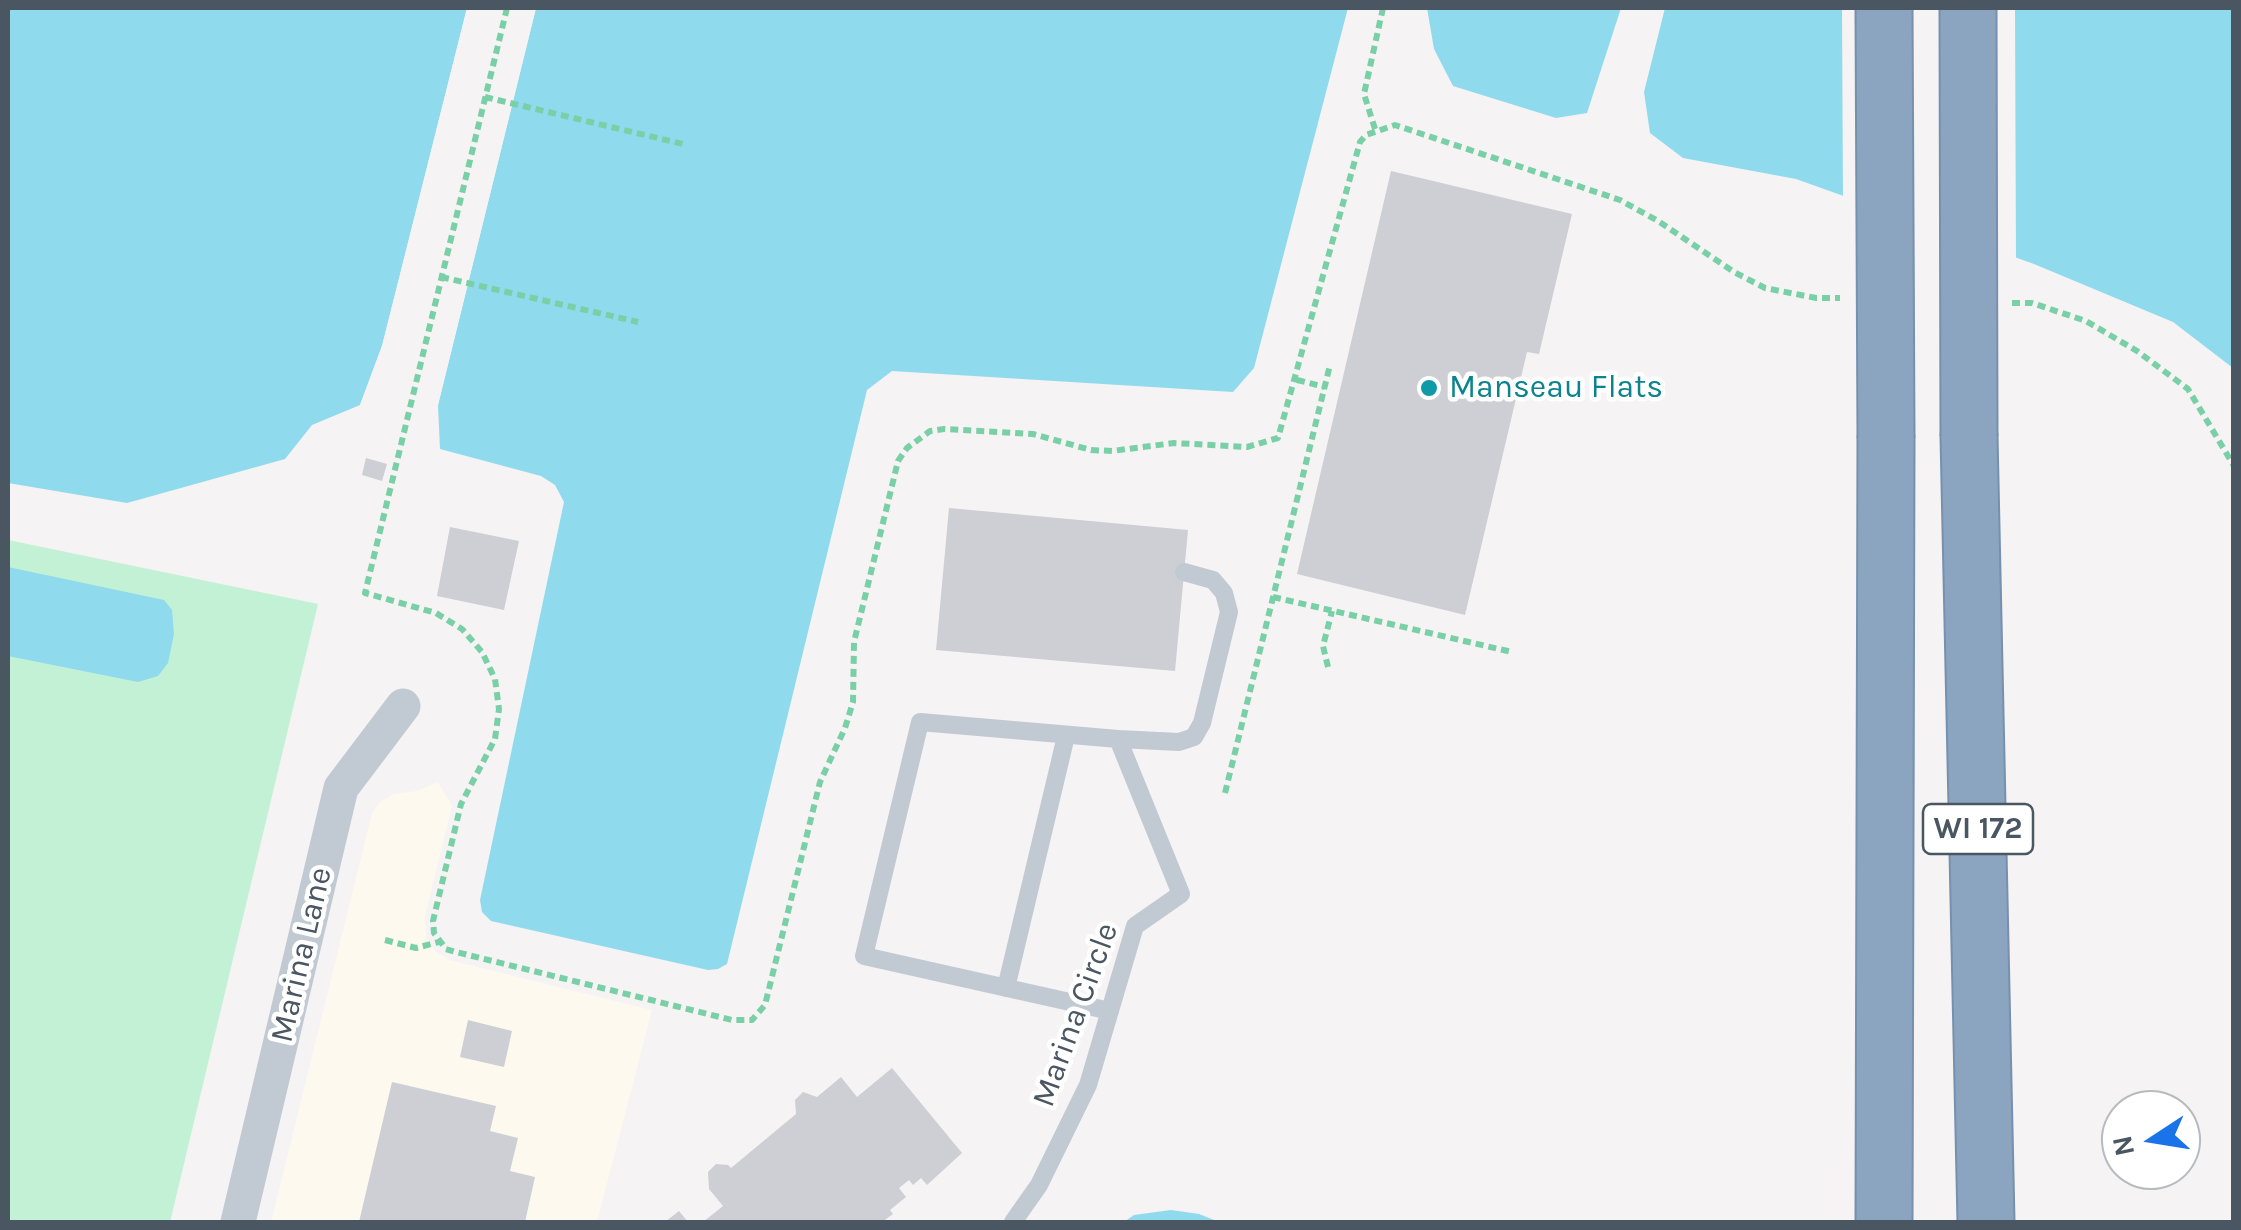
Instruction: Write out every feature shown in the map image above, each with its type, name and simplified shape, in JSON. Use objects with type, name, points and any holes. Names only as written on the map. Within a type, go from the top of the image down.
[{"type":"highway","name":"WI 172","points":[[1884,8],[1884,1222]]},
{"type":"highway","name":"WI 172","points":[[1968,8],[1970,436],[1986,1222]]},
{"type":"street","name":"Marina Lane","points":[[238,1222],[342,788],[403,706]]},
{"type":"lane","points":[[1110,1011],[864,956],[920,722],[1118,739],[1178,742],[1194,737],[1202,723],[1230,612],[1224,592],[1213,580],[1184,572]]},
{"type":"lane","points":[[1006,988],[1066,736]]},
{"type":"lane","name":"Marina Circle","points":[[1013,1222],[1039,1185],[1088,1085],[1135,926],[1181,894],[1118,739]]},
{"type":"path","points":[[507,8],[365,593],[436,614],[462,629],[482,652],[495,679],[499,709],[495,738],[461,804],[433,921],[434,933],[439,942],[456,952],[732,1020],[752,1020],[765,1005],[820,782],[846,728],[852,702],[854,642],[898,461],[907,448],[930,432],[944,429],[1033,434],[1090,450],[1112,451],[1174,443],[1259,446],[1278,438],[1283,432],[1360,142],[1375,130],[1395,125],[1620,200],[1765,288],[1816,298],[1855,299]]},
{"type":"path","points":[[1375,130],[1364,94],[1383,8]]},
{"type":"path","points":[[485,97],[687,145]]},
{"type":"path","points":[[442,277],[638,322]]},
{"type":"path","points":[[1993,302],[2032,303],[2086,321],[2137,350],[2188,389],[2234,466]]},
{"type":"path","points":[[1225,794],[1330,365]]},
{"type":"path","points":[[1297,380],[1324,388]]},
{"type":"path","points":[[1273,597],[1512,652]]},
{"type":"path","points":[[1328,667],[1323,646],[1332,610]]},
{"type":"path","points":[[385,940],[416,948],[439,942]]},
{"type":"shaded area","points":[[438,782],[452,806],[425,916],[426,936],[435,951],[449,960],[652,1010],[597,1222],[271,1222],[372,813],[393,794],[417,791]]},
{"type":"green space","points":[[8,540],[318,604],[170,1222],[8,1222]]},
{"type":"water","points":[[8,8],[467,8],[382,346],[360,405],[312,425],[285,459],[127,503],[8,483]]},
{"type":"water","points":[[536,8],[1348,8],[1254,368],[1233,392],[892,371],[867,390],[727,964],[718,969],[708,970],[491,921],[482,912],[480,900],[564,502],[555,485],[541,476],[440,449],[438,405]]},
{"type":"water","points":[[1427,8],[1621,8],[1587,113],[1556,118],[1453,86],[1434,49]]},
{"type":"water","points":[[1665,8],[2233,8],[2233,368],[2173,322],[2034,264],[1796,179],[1683,158],[1650,133],[1644,92]]},
{"type":"water","points":[[8,567],[164,600],[172,610],[174,634],[168,663],[158,676],[138,682],[8,656]]},
{"type":"water","points":[[1171,1210],[1219,1222],[1124,1222],[1134,1215]]},
{"type":"pier","points":[[467,8],[472,8],[386,347],[365,407],[360,405],[382,346]]},
{"type":"pier","points":[[531,8],[536,8],[438,405],[438,426],[433,425],[433,404]]},
{"type":"pier","points":[[1842,8],[2015,8],[2016,263],[1843,201]]},
{"type":"building","name":"Manseau Flats","points":[[1391,171],[1572,214],[1539,354],[1527,352],[1465,615],[1297,574]]},
{"type":"building","points":[[366,458],[387,464],[382,481],[362,475]]},
{"type":"building","points":[[949,508],[1188,530],[1175,671],[936,650]]},
{"type":"building","points":[[450,527],[519,541],[504,610],[437,596]]},
{"type":"building","points":[[468,1020],[512,1031],[504,1067],[460,1057]]},
{"type":"building","points":[[892,1068],[962,1153],[927,1185],[921,1178],[913,1185],[909,1180],[899,1188],[906,1197],[890,1210],[893,1214],[882,1222],[703,1222],[723,1206],[709,1189],[708,1172],[716,1164],[731,1168],[796,1114],[795,1100],[803,1092],[817,1097],[841,1077],[857,1097]]},
{"type":"building","points":[[392,1082],[496,1106],[490,1131],[518,1138],[510,1171],[535,1177],[525,1222],[359,1222]]},
{"type":"building","points":[[679,1211],[688,1222],[665,1222]]},
{"type":"place","name":"Manseau Flats","points":[[1429,388]]}]
